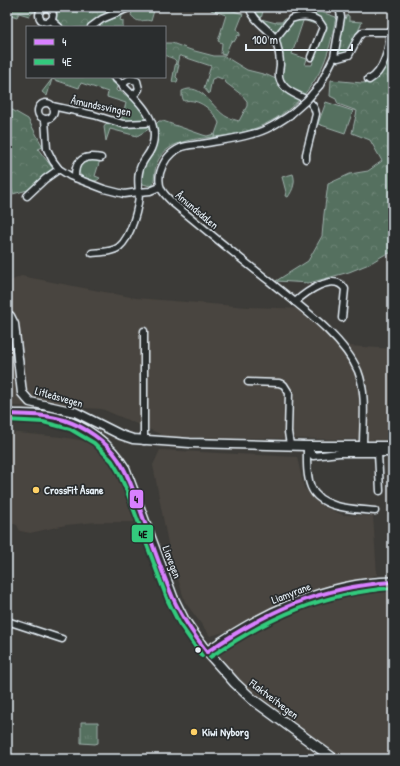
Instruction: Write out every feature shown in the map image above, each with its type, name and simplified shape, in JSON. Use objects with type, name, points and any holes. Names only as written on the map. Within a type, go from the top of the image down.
[{"type":"main road","name":"Liavegen","points":[[7,414],[57,418],[82,428],[101,440],[117,457],[125,469],[173,598],[184,620],[207,652]]},
{"type":"main road","name":"Liamyrane","points":[[207,652],[268,614],[301,601],[350,587],[393,582]]},
{"type":"main road","name":"Flaktveitvegen","points":[[207,652],[235,684],[252,699],[334,759]]},
{"type":"street","points":[[92,26],[102,19],[131,7]]},
{"type":"street","points":[[250,7],[256,20],[275,39],[279,53],[279,80],[284,87],[302,96],[316,109],[306,159]]},
{"type":"street","points":[[45,119],[47,149],[59,169],[75,178],[104,189],[124,194],[160,187],[159,179],[162,167],[169,155],[181,147],[253,134],[274,126],[290,115],[307,100],[320,85],[334,57],[341,17],[339,7]]},
{"type":"street","points":[[275,39],[291,19],[295,17],[308,16],[319,20],[324,27],[311,57]]},
{"type":"street","points":[[51,20],[59,26]]},
{"type":"street","points":[[334,57],[338,58],[349,55],[359,36],[363,32],[391,31],[390,40],[379,71],[372,78],[369,80],[368,79]]},
{"type":"street","points":[[92,253],[108,251],[120,247],[130,230],[139,202],[138,175],[141,164],[151,149],[154,135],[149,116],[143,107],[115,78]]},
{"type":"street","points":[[123,87],[127,80],[132,79],[137,81],[139,86],[138,91],[132,95]]},
{"type":"street","points":[[44,103],[52,106],[54,111],[52,116],[45,119],[38,115],[38,108],[44,103]]},
{"type":"street","name":"Åmundssvingen","points":[[52,106],[94,115],[123,124],[146,123]]},
{"type":"street","points":[[75,178],[76,169],[83,159],[91,156],[101,158]]},
{"type":"street","points":[[27,196],[33,189],[59,169]]},
{"type":"street","name":"Åmundsdalen","points":[[160,187],[166,197],[174,204],[295,302],[344,346],[353,361],[362,382],[364,398],[363,446]]},
{"type":"street","points":[[295,302],[320,284],[330,282],[339,284],[344,289],[342,318]]},
{"type":"street","name":"Litleåsvegen","points":[[7,316],[10,316],[14,324],[22,394],[30,402],[75,412],[121,435],[144,441],[307,446],[393,446]]},
{"type":"street","points":[[144,331],[144,441]]},
{"type":"street","points":[[248,382],[279,383],[284,385],[289,393],[288,432],[290,445]]},
{"type":"street","points":[[307,446],[308,470],[311,488],[318,496],[332,506],[375,511]]},
{"type":"street","name":"Litleåsvegen","points":[[307,446],[313,456],[339,453],[393,453]]},
{"type":"street","points":[[378,453],[380,491]]},
{"type":"street","points":[[7,621],[62,639]]},
{"type":"shaded area","points":[[21,276],[136,298],[248,307],[308,309],[349,346],[393,349],[393,440],[167,437],[102,409],[54,406],[7,406],[7,283]]},
{"type":"shaded area","points":[[7,432],[61,437],[85,441],[94,446],[109,461],[123,485],[136,522],[96,522],[66,525],[30,533],[20,531],[17,525],[7,522]]},
{"type":"shaded area","points":[[160,450],[297,457],[304,488],[324,507],[343,515],[373,516],[377,575],[317,591],[393,584],[393,759],[337,759],[259,705],[220,661],[214,648],[235,629],[210,636],[185,602],[169,549],[153,465]]},
{"type":"green space","points":[[7,7],[38,8],[29,16],[19,13],[17,17],[7,14]]},
{"type":"green space","points":[[49,7],[125,7],[94,21],[89,26],[63,26],[56,19]]},
{"type":"green space","points":[[137,7],[155,7],[151,21],[137,20],[131,15],[132,12],[129,10]]},
{"type":"green space","points":[[212,7],[221,7],[243,14],[237,29],[240,36],[238,35],[234,42],[231,41],[225,55],[221,54],[222,43],[218,41],[226,15],[211,10]]},
{"type":"green space","points":[[250,7],[264,7],[261,19],[276,23],[282,22],[286,19],[275,39]]},
{"type":"green space","points":[[302,7],[336,17],[326,59],[317,77],[303,96],[289,87],[280,77],[278,39],[290,22],[310,18],[318,25],[303,21],[292,54],[307,59],[305,65],[312,65],[325,26],[319,19],[297,15],[296,10]]},
{"type":"green space","points":[[128,11],[121,17],[120,20],[123,21],[123,26],[94,26]]},
{"type":"green space","points":[[347,15],[349,16],[349,21],[362,22],[349,52],[341,54],[339,48],[344,20]]},
{"type":"green space","points":[[392,37],[393,252],[349,272],[309,283],[276,281],[308,261],[322,236],[328,184],[350,174],[368,171],[382,161],[370,140],[352,133],[357,111],[338,104],[336,99],[330,96],[331,80],[362,83],[373,82],[387,64]]},
{"type":"green space","points":[[166,43],[172,43],[214,56],[224,56],[247,70],[276,79],[280,86],[300,99],[281,115],[260,126],[226,136],[214,137],[219,123],[216,118],[205,106],[200,103],[195,101],[184,101],[182,91],[189,89],[196,90],[207,98],[222,113],[229,118],[239,121],[247,106],[247,101],[242,95],[226,83],[225,80],[217,77],[212,79],[209,94],[204,88],[211,66],[181,56],[179,56],[177,64],[179,65],[176,77],[178,79],[177,82],[172,82],[176,61],[166,55]]},
{"type":"green space","points":[[108,78],[117,86],[116,90],[118,92],[120,91],[132,100],[139,108],[145,121],[117,121],[118,117],[122,118],[126,103],[107,97],[108,92],[81,83],[79,88],[52,79]]},
{"type":"green space","points":[[52,79],[47,96],[42,92]]},
{"type":"green space","points":[[326,102],[353,111],[345,133],[318,124]]},
{"type":"green space","points":[[7,107],[28,119],[43,147],[38,149],[54,170],[35,188],[13,194],[7,173]]},
{"type":"green space","points":[[108,121],[147,124],[149,129],[137,136],[110,129],[106,141],[104,127]]},
{"type":"green space","points":[[159,121],[207,136],[214,134],[214,137],[181,142],[167,150],[157,163],[153,185],[150,186],[143,184],[141,179],[141,169],[145,163],[155,125]]},
{"type":"green space","points":[[87,159],[100,160],[95,176],[100,178],[95,181],[85,179],[79,172],[80,165]]},
{"type":"green space","points":[[293,174],[294,186],[288,197],[285,196],[286,192],[282,177]]},
{"type":"green space","points":[[81,722],[98,722],[98,743],[81,743]]},
{"type":"waterway","points":[[73,7],[89,12]]},
{"type":"transit line","name":"4","points":[[7,414],[43,416],[64,420],[94,435],[113,452],[122,464],[130,482],[159,564],[173,598],[188,626],[207,652]]},
{"type":"transit line","name":"4E","points":[[7,420],[43,422],[70,429],[94,443],[112,461],[126,489],[168,601],[179,623],[202,656]]},
{"type":"transit line","name":"4","points":[[207,652],[251,624],[295,604],[341,589],[393,582]]},
{"type":"transit line","name":"4E","points":[[210,657],[254,630],[297,609],[342,595],[393,588]]},
{"type":"place","name":"CrossFit Åsane","points":[[36,490]]},
{"type":"place","name":"Kiwi Nyborg","points":[[194,732]]}]
